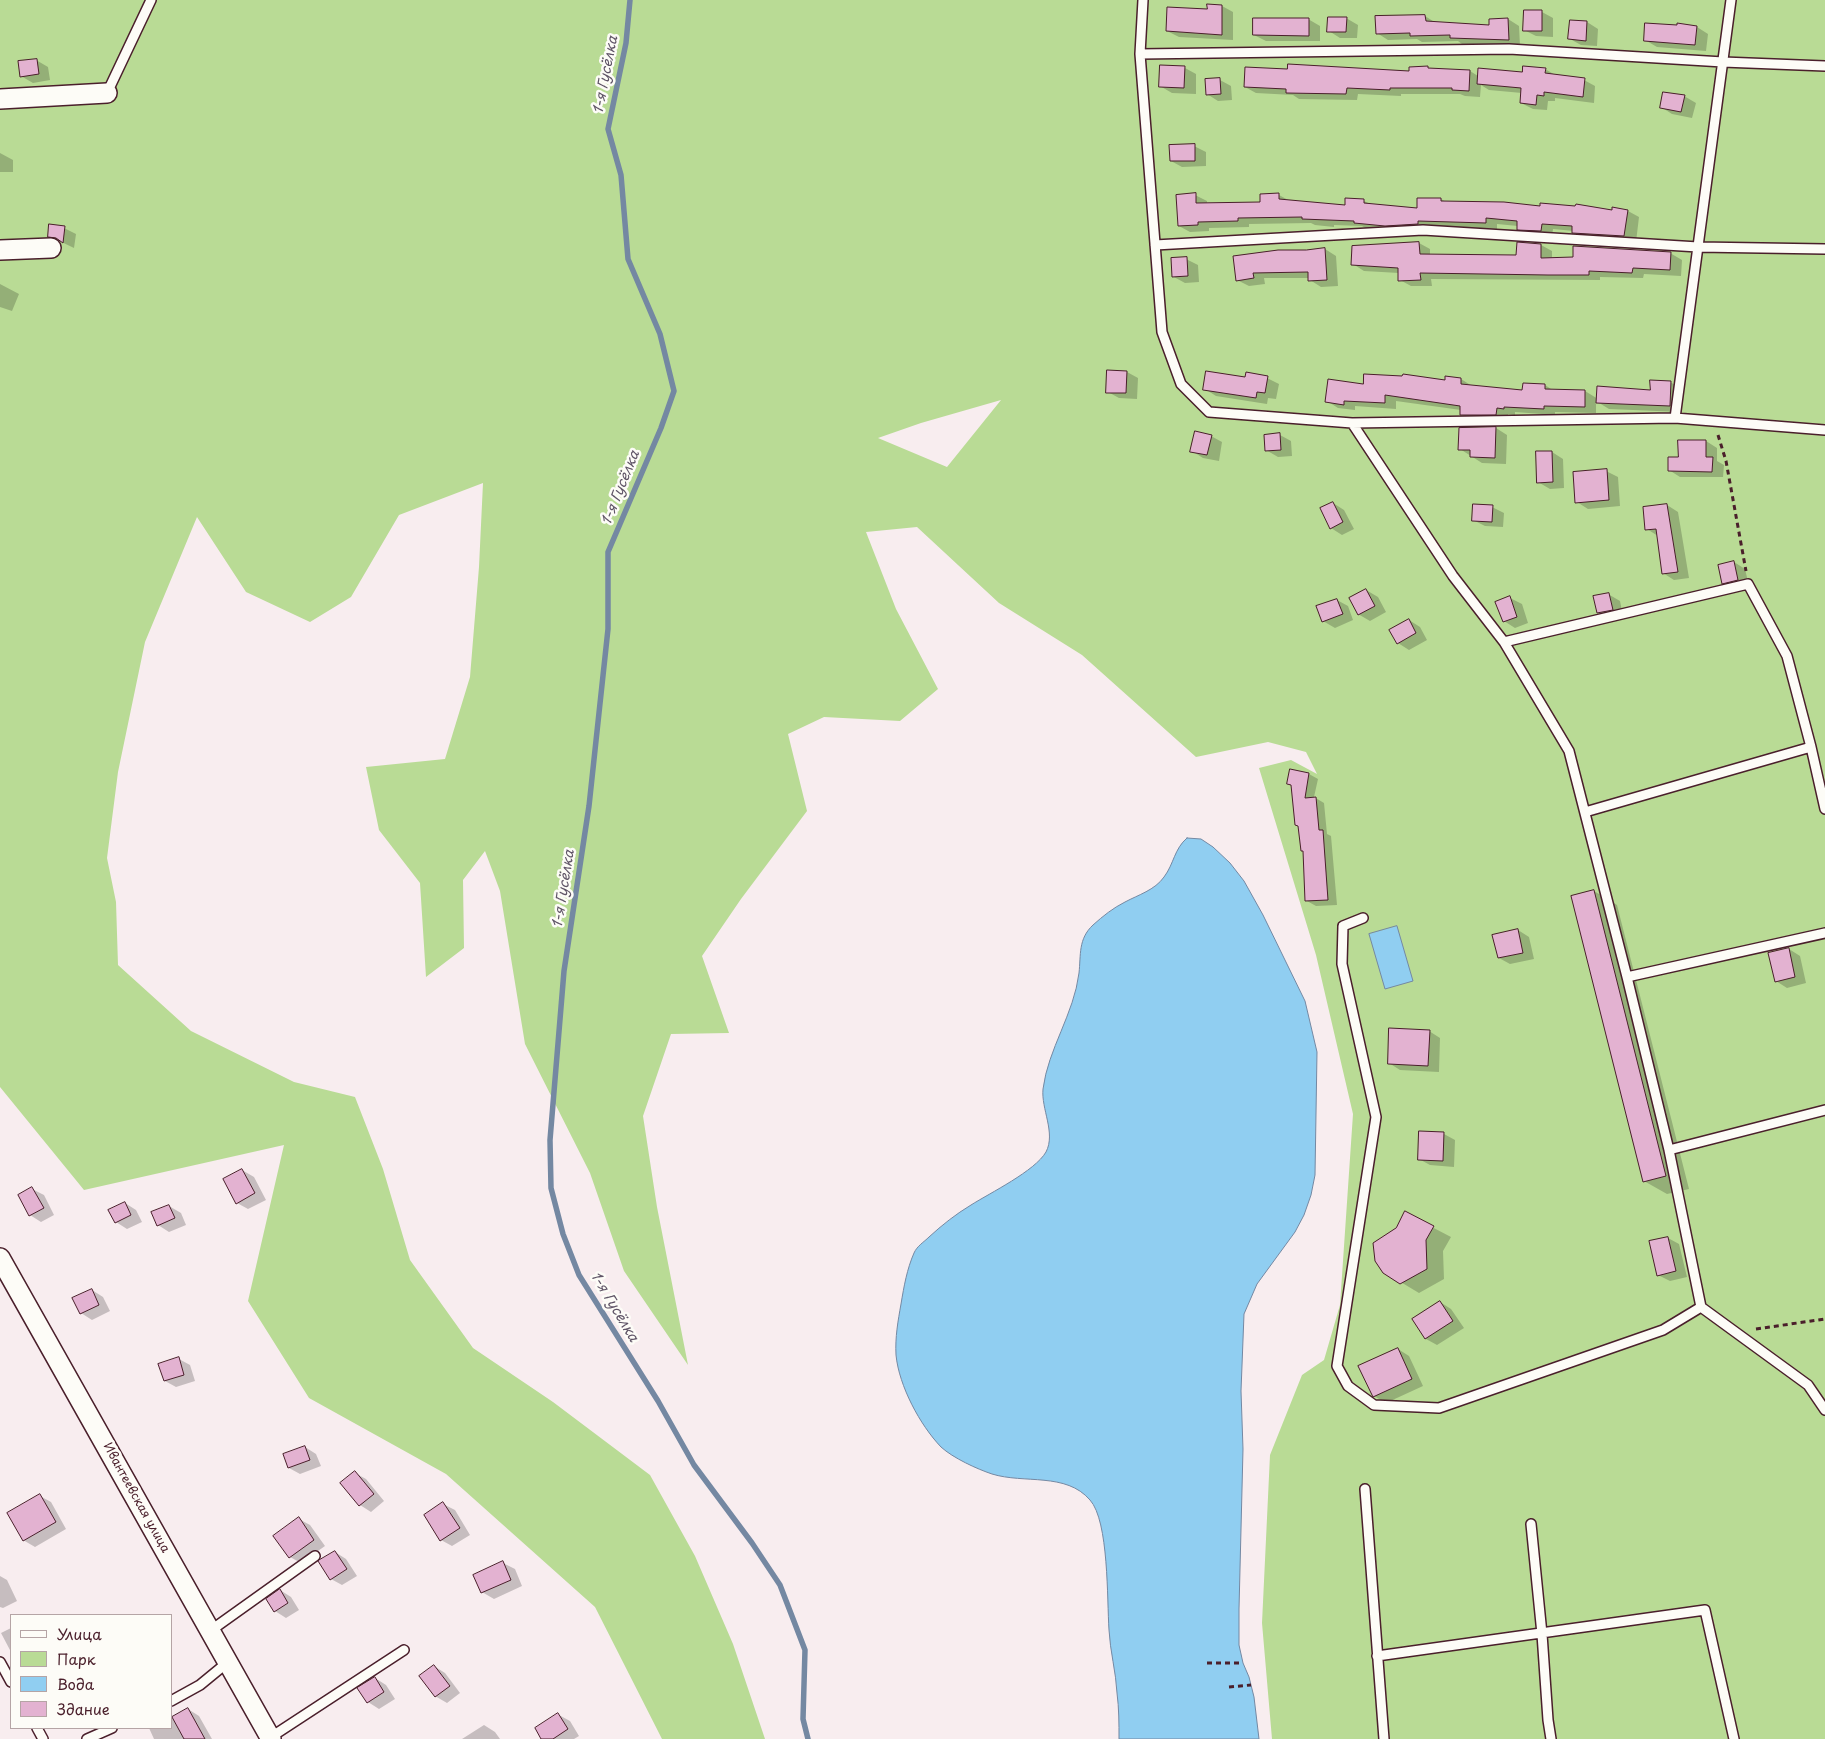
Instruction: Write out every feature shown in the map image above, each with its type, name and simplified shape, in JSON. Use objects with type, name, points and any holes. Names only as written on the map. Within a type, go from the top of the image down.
[{"type":"street","points":[[0,98],[107,93]]},
{"type":"street","points":[[0,250],[51,248]]},
{"type":"street","name":"Ивантеевская улица","points":[[0,1258],[271,1738]]},
{"type":"lane","points":[[107,93],[151,0]]},
{"type":"lane","points":[[1143,0],[1140,54],[1162,332],[1181,384],[1209,412],[1352,423],[1675,418],[1825,430]]},
{"type":"lane","points":[[1675,418],[1731,0]]},
{"type":"lane","points":[[1140,54],[1509,49],[1825,66]]},
{"type":"lane","points":[[1155,245],[1424,230],[1698,247],[1825,249]]},
{"type":"lane","points":[[1352,423],[1453,576],[1504,642],[1569,751],[1669,1150],[1701,1307],[1808,1385],[1825,1410]]},
{"type":"lane","points":[[1504,642],[1748,584],[1787,656],[1825,809]]},
{"type":"lane","points":[[1585,812],[1811,747]]},
{"type":"lane","points":[[1363,918],[1343,926],[1342,964],[1376,1117],[1337,1366],[1348,1386],[1374,1405],[1439,1408],[1663,1330],[1701,1307]]},
{"type":"lane","points":[[1627,977],[1825,933]]},
{"type":"lane","points":[[1669,1150],[1825,1110]]},
{"type":"lane","points":[[1365,1489],[1384,1739]]},
{"type":"lane","points":[[1531,1524],[1551,1739]]},
{"type":"lane","points":[[210,1631],[315,1556]]},
{"type":"lane","points":[[1377,1656],[1705,1610],[1734,1739]]},
{"type":"lane","points":[[271,1738],[404,1650]]},
{"type":"lane","points":[[0,1662],[10,1680]]},
{"type":"lane","points":[[172,1700],[200,1685],[228,1662]]},
{"type":"lane","points":[[87,1739],[110,1729]]},
{"type":"path","points":[[1714,421],[1726,462],[1748,584]]},
{"type":"path","points":[[1736,1332],[1825,1319]]},
{"type":"path","points":[[1207,1663],[1243,1663]]},
{"type":"path","points":[[1229,1687],[1251,1685]]},
{"type":"green space","points":[[0,0],[1825,0],[1825,1739],[1272,1739],[1262,1623],[1270,1455],[1302,1375],[1324,1360],[1340,1305],[1353,1114],[1316,955],[1259,768],[1291,760],[1317,774],[1306,752],[1268,742],[1196,757],[1082,655],[999,603],[917,527],[866,532],[896,609],[938,689],[900,721],[824,717],[788,734],[807,811],[741,899],[702,956],[729,1033],[671,1034],[643,1116],[657,1207],[688,1365],[624,1271],[590,1173],[525,1044],[500,891],[485,851],[463,880],[464,948],[426,977],[420,883],[379,830],[366,767],[445,759],[470,677],[479,567],[483,483],[399,515],[351,597],[310,622],[246,592],[197,517],[145,642],[118,772],[107,858],[116,902],[118,965],[191,1031],[294,1082],[355,1097],[383,1169],[410,1260],[473,1348],[553,1402],[650,1475],[695,1556],[733,1644],[765,1739],[662,1739],[595,1607],[446,1474],[309,1398],[248,1301],[284,1145],[84,1190],[0,1087]],"holes":[[[1001,400],[947,467],[878,438],[921,423]]]},
{"type":"water","points":[[1187,838],[1201,839],[1213,847],[1230,863],[1244,881],[1263,915],[1305,1001],[1317,1052],[1315,1175],[1311,1195],[1304,1215],[1295,1232],[1257,1284],[1244,1314],[1241,1391],[1243,1449],[1239,1645],[1254,1697],[1259,1739],[1119,1739],[1118,1699],[1109,1630],[1104,1542],[1096,1510],[1090,1500],[1080,1491],[1069,1486],[1057,1482],[1004,1477],[992,1474],[965,1463],[946,1451],[933,1438],[918,1416],[901,1379],[896,1355],[897,1329],[905,1284],[909,1265],[917,1248],[955,1216],[1032,1167],[1046,1152],[1049,1145],[1049,1129],[1043,1089],[1050,1060],[1072,1003],[1079,973],[1081,948],[1088,930],[1108,912],[1151,889],[1160,882],[1179,847]]},
{"type":"water","points":[[1397,926],[1413,981],[1385,989],[1369,934]]},
{"type":"building","points":[[1207,4],[1222,5],[1222,35],[1166,31],[1167,7],[1207,9]]},
{"type":"building","points":[[1524,10],[1542,10],[1542,31],[1523,31]]},
{"type":"building","points":[[1425,15],[1426,21],[1489,25],[1489,19],[1508,18],[1509,40],[1450,38],[1450,35],[1410,36],[1410,33],[1376,34],[1375,16]]},
{"type":"building","points":[[1328,17],[1347,17],[1346,32],[1327,32]]},
{"type":"building","points":[[1253,18],[1309,18],[1309,36],[1253,35]]},
{"type":"building","points":[[1570,20],[1587,21],[1586,41],[1568,39]]},
{"type":"building","points":[[1645,23],[1677,25],[1677,23],[1697,26],[1695,45],[1644,41]]},
{"type":"building","points":[[37,59],[39,74],[20,77],[18,61]]},
{"type":"building","points":[[1288,64],[1409,71],[1409,67],[1428,66],[1428,68],[1470,70],[1469,91],[1452,90],[1452,88],[1390,88],[1390,90],[1347,88],[1346,94],[1286,93],[1286,89],[1244,87],[1245,67],[1287,69]]},
{"type":"building","points":[[1160,65],[1185,66],[1184,88],[1159,87]]},
{"type":"building","points":[[1523,66],[1546,68],[1545,73],[1585,78],[1583,97],[1544,92],[1544,96],[1537,95],[1536,105],[1520,103],[1521,88],[1477,84],[1478,68],[1522,72]]},
{"type":"building","points":[[1220,78],[1221,94],[1206,95],[1205,79]]},
{"type":"building","points":[[1663,92],[1685,95],[1681,112],[1660,108]]},
{"type":"building","points":[[1195,144],[1195,161],[1170,161],[1169,145]]},
{"type":"building","points":[[1196,193],[1196,203],[1260,202],[1260,194],[1279,193],[1279,199],[1345,205],[1345,198],[1364,199],[1364,203],[1417,208],[1417,198],[1441,198],[1441,201],[1504,202],[1540,206],[1540,203],[1575,206],[1576,204],[1612,210],[1612,207],[1628,210],[1624,236],[1572,233],[1572,226],[1542,224],[1541,231],[1517,230],[1517,221],[1486,218],[1486,223],[1418,221],[1418,224],[1385,226],[1354,223],[1354,221],[1302,219],[1302,217],[1238,218],[1238,221],[1198,222],[1198,225],[1178,226],[1176,195]]},
{"type":"building","points":[[49,224],[65,226],[63,243],[56,238],[48,237]]},
{"type":"building","points":[[1419,242],[1420,254],[1516,255],[1517,242],[1541,244],[1541,258],[1573,257],[1573,246],[1671,252],[1670,270],[1633,268],[1632,273],[1589,271],[1589,275],[1420,273],[1421,280],[1398,281],[1398,268],[1351,265],[1352,246]]},
{"type":"building","points":[[1325,248],[1327,280],[1308,281],[1308,272],[1253,273],[1254,278],[1236,281],[1233,256],[1278,250]]},
{"type":"building","points":[[1187,257],[1188,276],[1172,277],[1171,258]]},
{"type":"building","points":[[1107,370],[1127,371],[1126,393],[1106,393]]},
{"type":"building","points":[[1206,371],[1245,377],[1246,372],[1268,376],[1265,393],[1257,392],[1256,398],[1203,390]]},
{"type":"building","points":[[1364,374],[1402,376],[1403,374],[1445,380],[1445,376],[1461,378],[1461,384],[1522,390],[1523,383],[1545,384],[1545,389],[1585,390],[1585,407],[1544,406],[1544,409],[1504,407],[1504,409],[1497,408],[1496,415],[1460,415],[1460,406],[1385,395],[1385,403],[1344,401],[1344,405],[1325,402],[1328,379],[1363,384]]},
{"type":"building","points":[[1650,380],[1671,381],[1670,406],[1596,403],[1597,386],[1650,390]]},
{"type":"building","points":[[1496,427],[1495,458],[1470,457],[1470,450],[1458,450],[1459,428]]},
{"type":"building","points":[[1195,431],[1212,435],[1207,455],[1190,452]]},
{"type":"building","points":[[1280,433],[1281,450],[1265,451],[1264,435]]},
{"type":"building","points":[[1678,440],[1706,440],[1706,457],[1713,457],[1712,472],[1668,471],[1668,457],[1678,457]]},
{"type":"building","points":[[1536,451],[1552,451],[1553,482],[1537,483]]},
{"type":"building","points":[[1607,469],[1609,500],[1575,503],[1573,472]]},
{"type":"building","points":[[1333,502],[1343,522],[1330,529],[1320,508]]},
{"type":"building","points":[[1473,504],[1493,505],[1492,522],[1472,521]]},
{"type":"building","points":[[1667,504],[1678,572],[1662,574],[1656,529],[1645,530],[1643,507]]},
{"type":"building","points":[[1734,561],[1738,580],[1722,584],[1718,565]]},
{"type":"building","points":[[1366,589],[1375,606],[1358,615],[1349,598]]},
{"type":"building","points":[[1609,593],[1613,610],[1597,613],[1593,596]]},
{"type":"building","points":[[1510,596],[1517,617],[1503,622],[1495,602]]},
{"type":"building","points":[[1337,599],[1343,614],[1322,622],[1316,606]]},
{"type":"building","points":[[1409,619],[1416,633],[1397,644],[1389,630]]},
{"type":"building","points":[[1290,769],[1309,773],[1305,798],[1316,797],[1319,830],[1323,830],[1328,900],[1305,901],[1303,851],[1301,851],[1298,826],[1295,825],[1291,785],[1287,784]]},
{"type":"building","points":[[1594,890],[1666,1176],[1643,1182],[1571,896]]},
{"type":"building","points":[[1518,929],[1523,953],[1498,958],[1492,935]]},
{"type":"building","points":[[1789,948],[1795,977],[1775,982],[1768,953]]},
{"type":"building","points":[[1389,1028],[1430,1030],[1428,1066],[1388,1064]]},
{"type":"building","points":[[1419,1131],[1444,1132],[1443,1161],[1418,1160]]},
{"type":"building","points":[[242,1169],[255,1193],[236,1204],[223,1179]]},
{"type":"building","points":[[32,1187],[44,1208],[29,1216],[18,1195]]},
{"type":"building","points":[[125,1202],[131,1215],[115,1223],[108,1210]]},
{"type":"building","points":[[169,1205],[175,1218],[157,1226],[151,1212]]},
{"type":"building","points":[[1405,1211],[1434,1226],[1426,1240],[1427,1269],[1400,1284],[1383,1273],[1375,1261],[1373,1243],[1396,1228]]},
{"type":"building","points":[[1668,1237],[1676,1271],[1657,1276],[1649,1241]]},
{"type":"building","points":[[92,1289],[99,1305],[80,1314],[72,1298]]},
{"type":"building","points":[[1440,1301],[1453,1321],[1425,1339],[1412,1319]]},
{"type":"building","points":[[1398,1348],[1412,1379],[1373,1397],[1358,1366]]},
{"type":"building","points":[[179,1357],[184,1375],[164,1381],[158,1364]]},
{"type":"building","points":[[305,1446],[310,1460],[288,1468],[283,1454]]},
{"type":"building","points":[[355,1471],[374,1494],[359,1506],[340,1483]]},
{"type":"building","points":[[40,1494],[56,1522],[23,1541],[7,1513]]},
{"type":"building","points":[[443,1502],[460,1528],[440,1541],[424,1515]]},
{"type":"building","points":[[299,1517],[314,1540],[289,1558],[273,1536]]},
{"type":"building","points":[[335,1551],[347,1569],[330,1580],[318,1561]]},
{"type":"building","points":[[503,1561],[511,1580],[481,1593],[473,1575]]},
{"type":"building","points":[[280,1589],[288,1603],[274,1612],[266,1599]]},
{"type":"building","points":[[434,1665],[450,1686],[435,1697],[419,1676]]},
{"type":"building","points":[[375,1677],[384,1692],[367,1703],[357,1688]]},
{"type":"building","points":[[188,1708],[205,1739],[184,1739],[172,1717]]},
{"type":"building","points":[[558,1713],[568,1729],[553,1739],[541,1739],[535,1728]]},
{"type":"waterway","name":"1-я Гусёлка","points":[[630,0],[626,43],[608,129],[621,175],[628,259],[660,334],[674,391],[661,428],[608,552],[608,629],[589,806],[564,971],[550,1140],[551,1188],[563,1234],[579,1275],[658,1401],[694,1465],[752,1543],[780,1585],[805,1650],[803,1719],[808,1739]]}]
